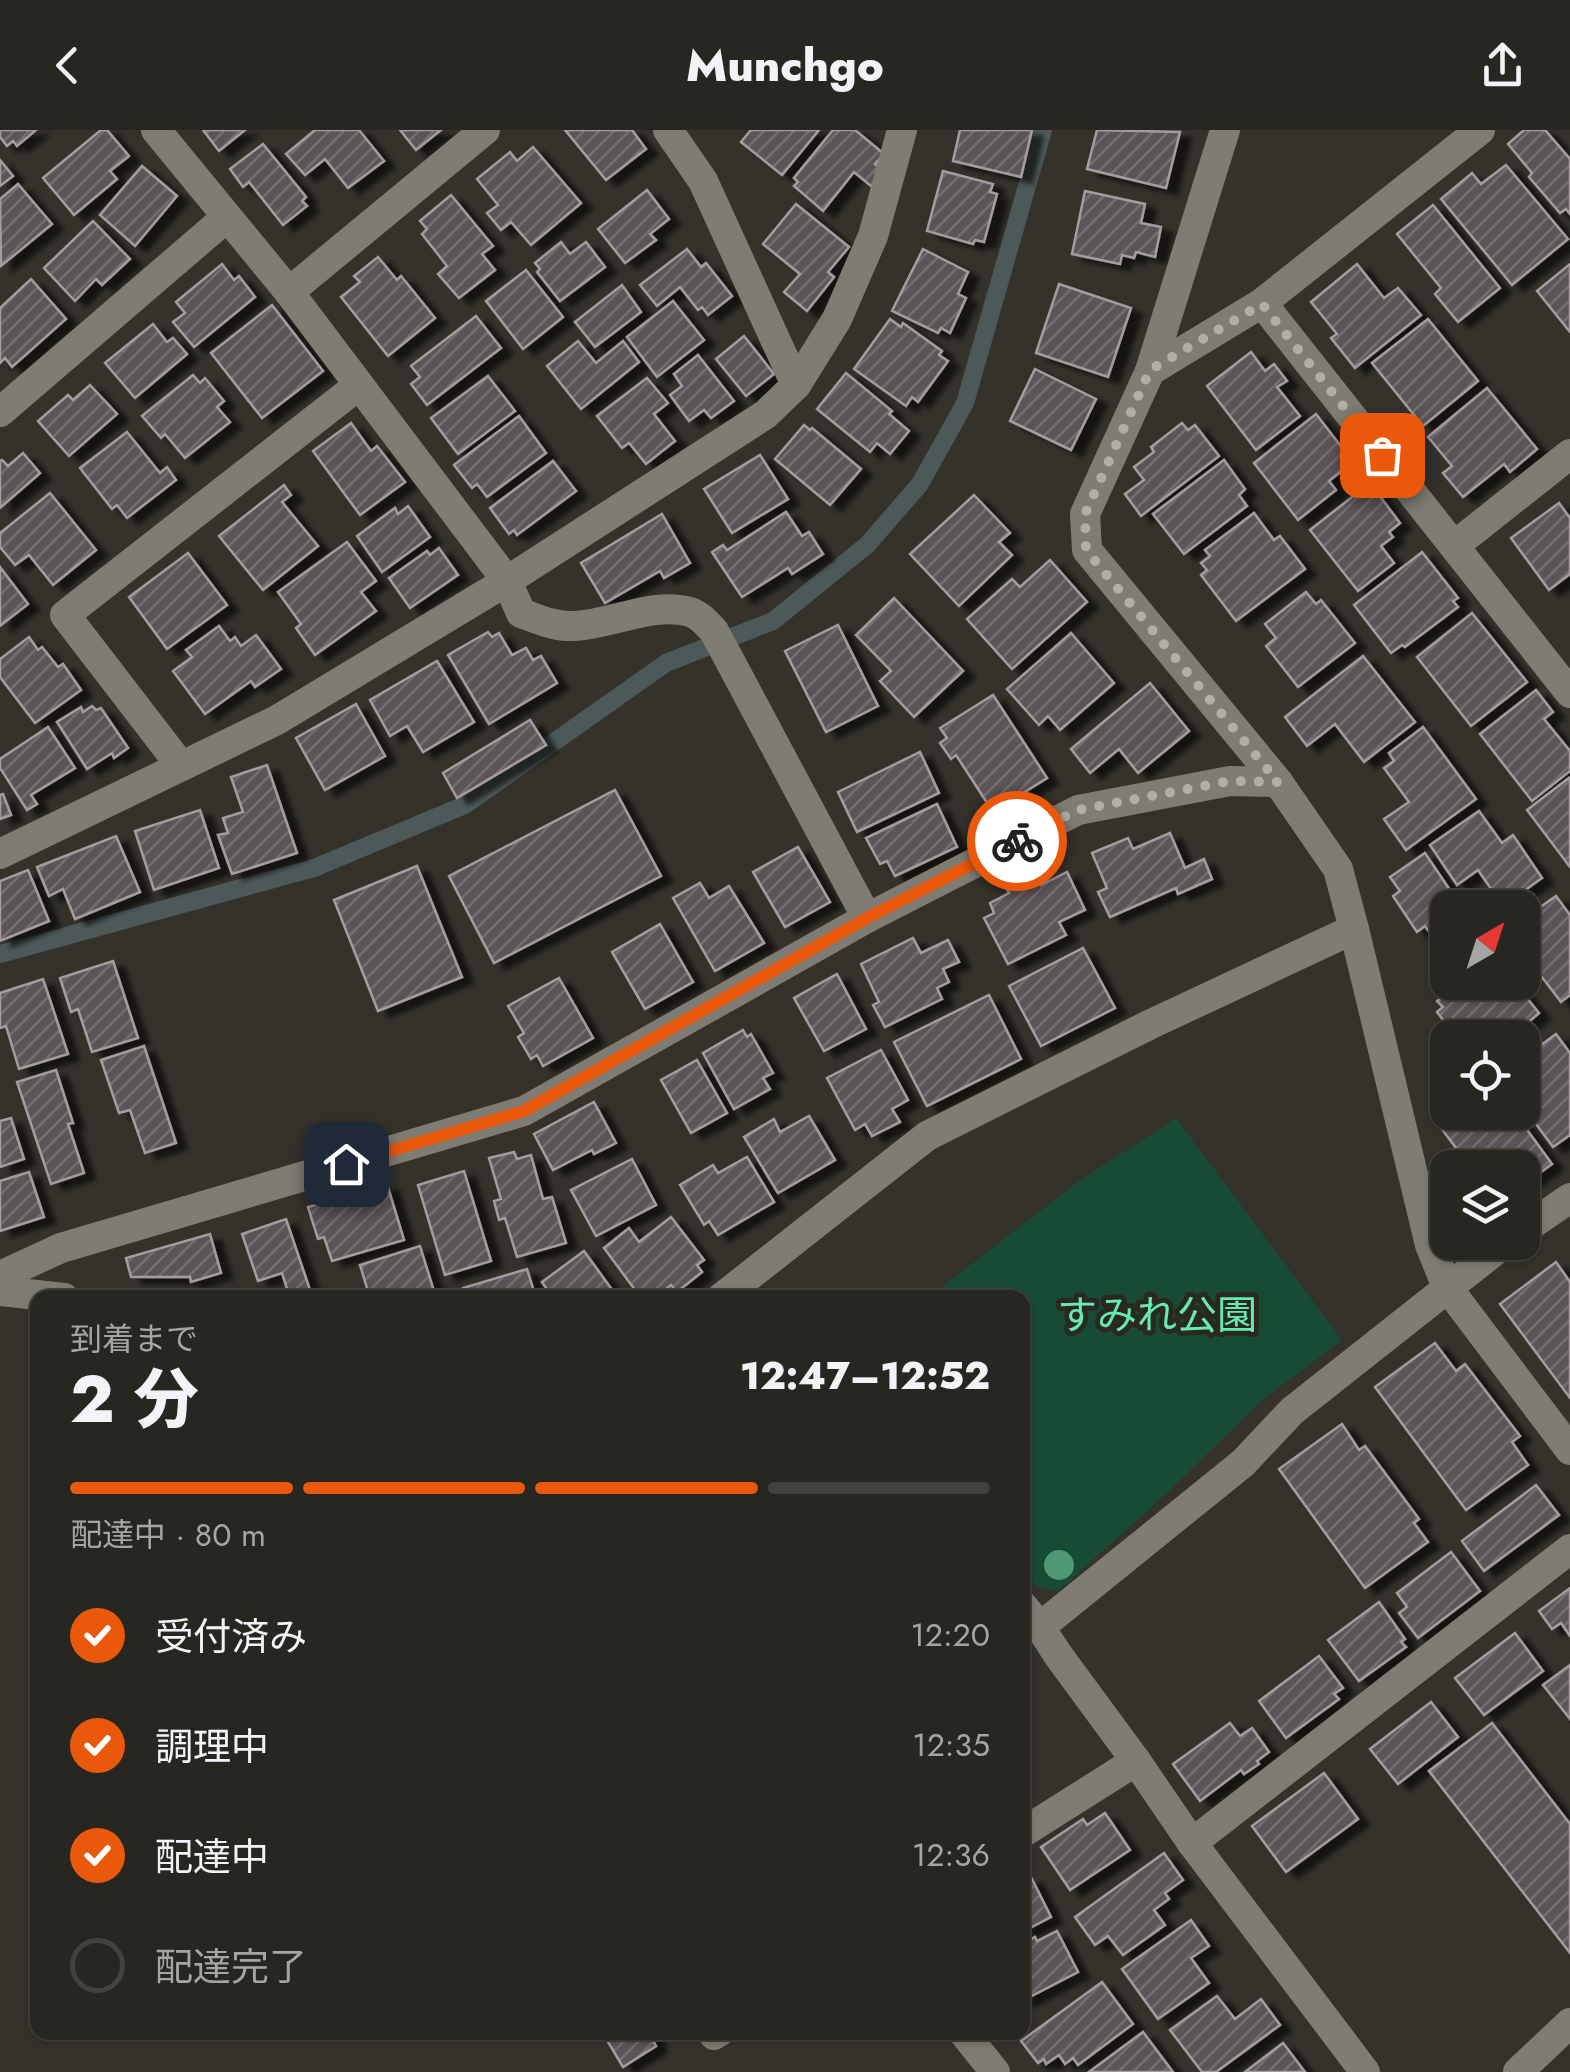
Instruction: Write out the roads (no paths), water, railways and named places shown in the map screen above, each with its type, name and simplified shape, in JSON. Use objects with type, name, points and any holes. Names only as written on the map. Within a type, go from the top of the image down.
[{"type":"street","points":[[156,130],[360,385],[507,581],[521,613],[554,625],[576,626],[658,610],[690,612],[702,618],[722,644],[867,918]]},
{"type":"street","points":[[289,292],[485,130]]},
{"type":"street","points":[[668,130],[703,182],[796,384]]},
{"type":"street","points":[[0,854],[277,720],[507,581],[766,414],[796,384],[837,319],[873,236],[902,130]]},
{"type":"street","points":[[1225,130],[1150,370],[1085,514],[1086,550],[1278,782],[1338,869],[1430,1245],[1447,1288],[1570,1450]]},
{"type":"street","points":[[1150,370],[1262,304],[1480,130]]},
{"type":"street","points":[[0,412],[226,217]]},
{"type":"street","points":[[1262,304],[1570,694]]},
{"type":"street","points":[[181,766],[65,615],[360,385]]},
{"type":"street","points":[[1454,546],[1570,454]]},
{"type":"street","points":[[0,1276],[61,1248],[524,1111],[867,918],[1078,810],[1230,781],[1278,782]]},
{"type":"street","points":[[731,1290],[927,1136],[1151,1024],[1354,929]]},
{"type":"street","points":[[1540,1219],[1570,1198]]},
{"type":"street","points":[[1366,2072],[1192,1843],[1031,1616],[1243,1463],[1292,1411],[1483,1260]]},
{"type":"street","points":[[0,1291],[30,1294]]},
{"type":"street","points":[[1192,1843],[1570,1550]]},
{"type":"street","points":[[1030,1828],[1136,1761]]},
{"type":"street","points":[[1518,2072],[1570,2023]]},
{"type":"street","points":[[969,2040],[995,2072]]},
{"type":"waterway","points":[[0,954],[314,868],[465,805],[666,663],[773,621],[867,545],[920,484],[965,403],[1043,130]]},
{"type":"park label","name":"すみれ公園","points":[[1157,1315]]}]
